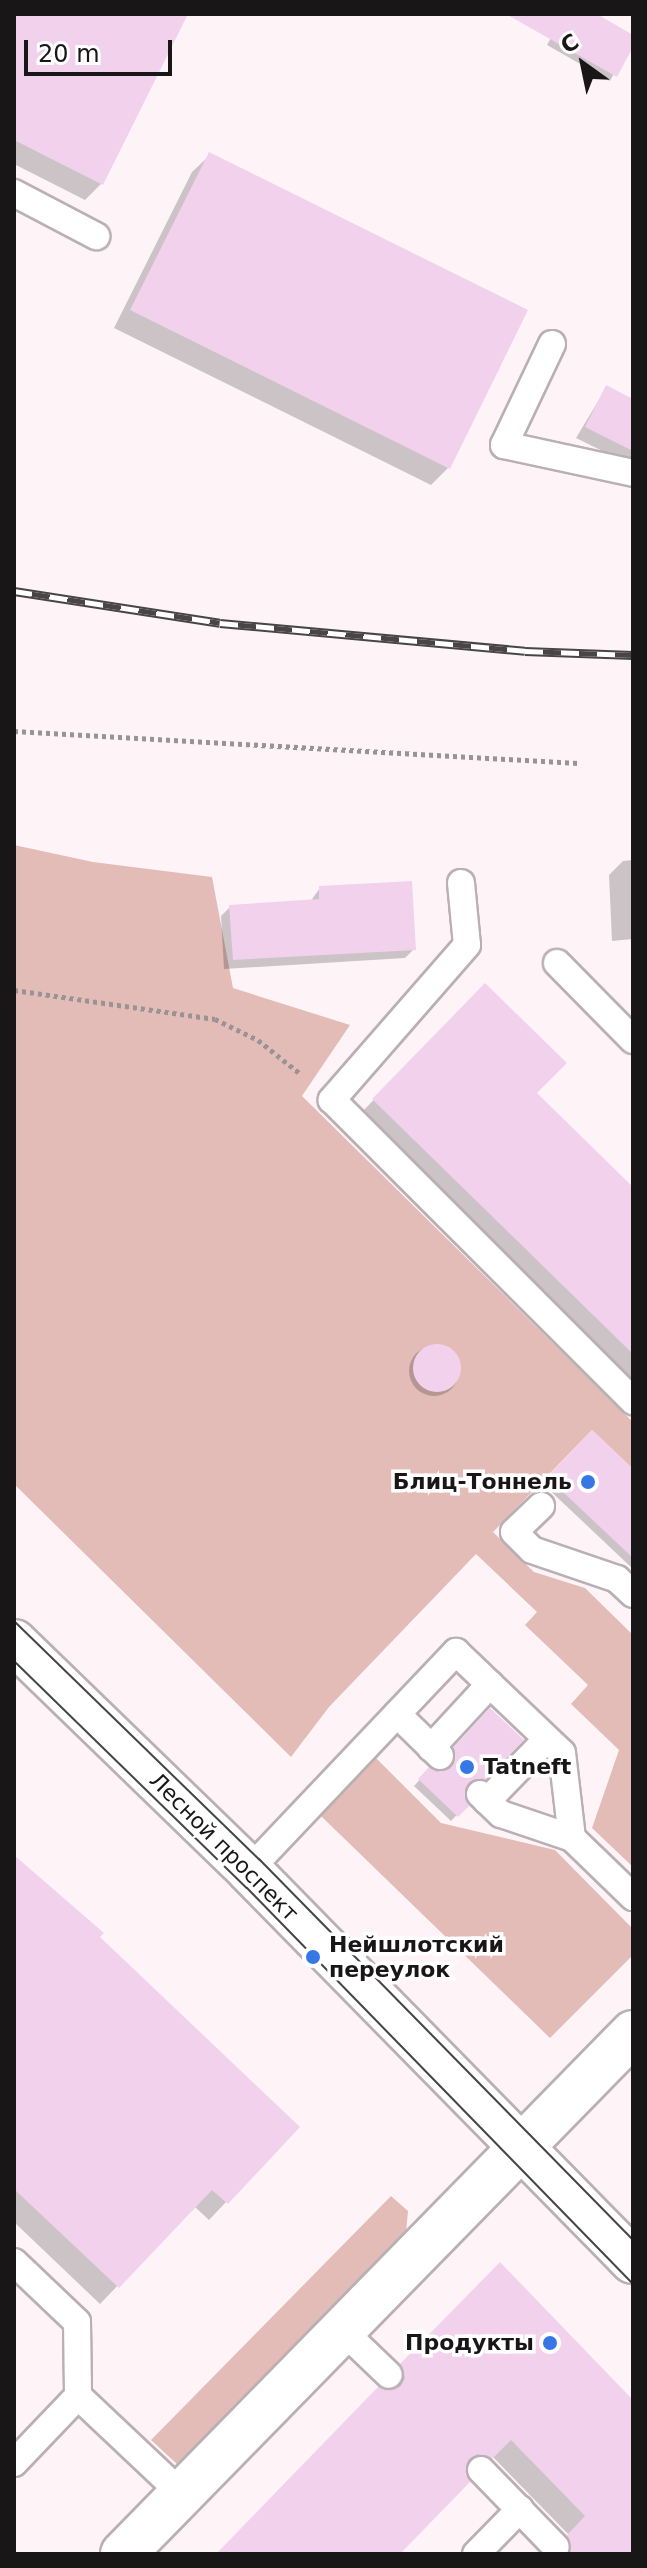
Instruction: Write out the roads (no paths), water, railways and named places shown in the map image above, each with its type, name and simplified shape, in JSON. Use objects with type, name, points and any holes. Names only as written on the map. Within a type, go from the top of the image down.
[{"type":"main road","name":"Лесной проспект","points":[[14,1642],[249,1870],[633,2261]]},
{"type":"main road","points":[[123,2554],[633,2033]]},
{"type":"lane","points":[[14,193],[96,236]]},
{"type":"lane","points":[[552,344],[504,445],[633,473]]},
{"type":"lane","points":[[461,883],[467,945],[332,1100],[633,1401]]},
{"type":"lane","points":[[557,963],[633,1040]]},
{"type":"lane","points":[[541,1506],[514,1532],[532,1550],[617,1579],[633,1594]]},
{"type":"lane","points":[[249,1870],[456,1652],[562,1753],[572,1838]]},
{"type":"lane","points":[[397,1714],[435,1752],[490,1684]]},
{"type":"lane","points":[[547,1739],[484,1798],[501,1814],[572,1838],[633,1897]]},
{"type":"lane","points":[[14,2262],[77,2322],[78,2396],[14,2463]]},
{"type":"lane","points":[[341,2329],[389,2375]]},
{"type":"lane","points":[[78,2396],[182,2494]]},
{"type":"lane","points":[[481,2470],[556,2547]]},
{"type":"lane","points":[[476,2554],[520,2509]]},
{"type":"tram line","points":[[14,1621],[259,1859],[633,2240]]},
{"type":"tram line","points":[[14,1661],[247,1888],[633,2284]]},
{"type":"railway","points":[[14,591],[220,623],[525,651],[633,655]]},
{"type":"place","name":"Блиц-Тоннель","points":[[588,1482]]},
{"type":"place","name":"Tatneft","points":[[467,1767]]},
{"type":"place","name":"Нейшлотский переулок","points":[[313,1957]]},
{"type":"place","name":"Продукты","points":[[550,2343]]}]
